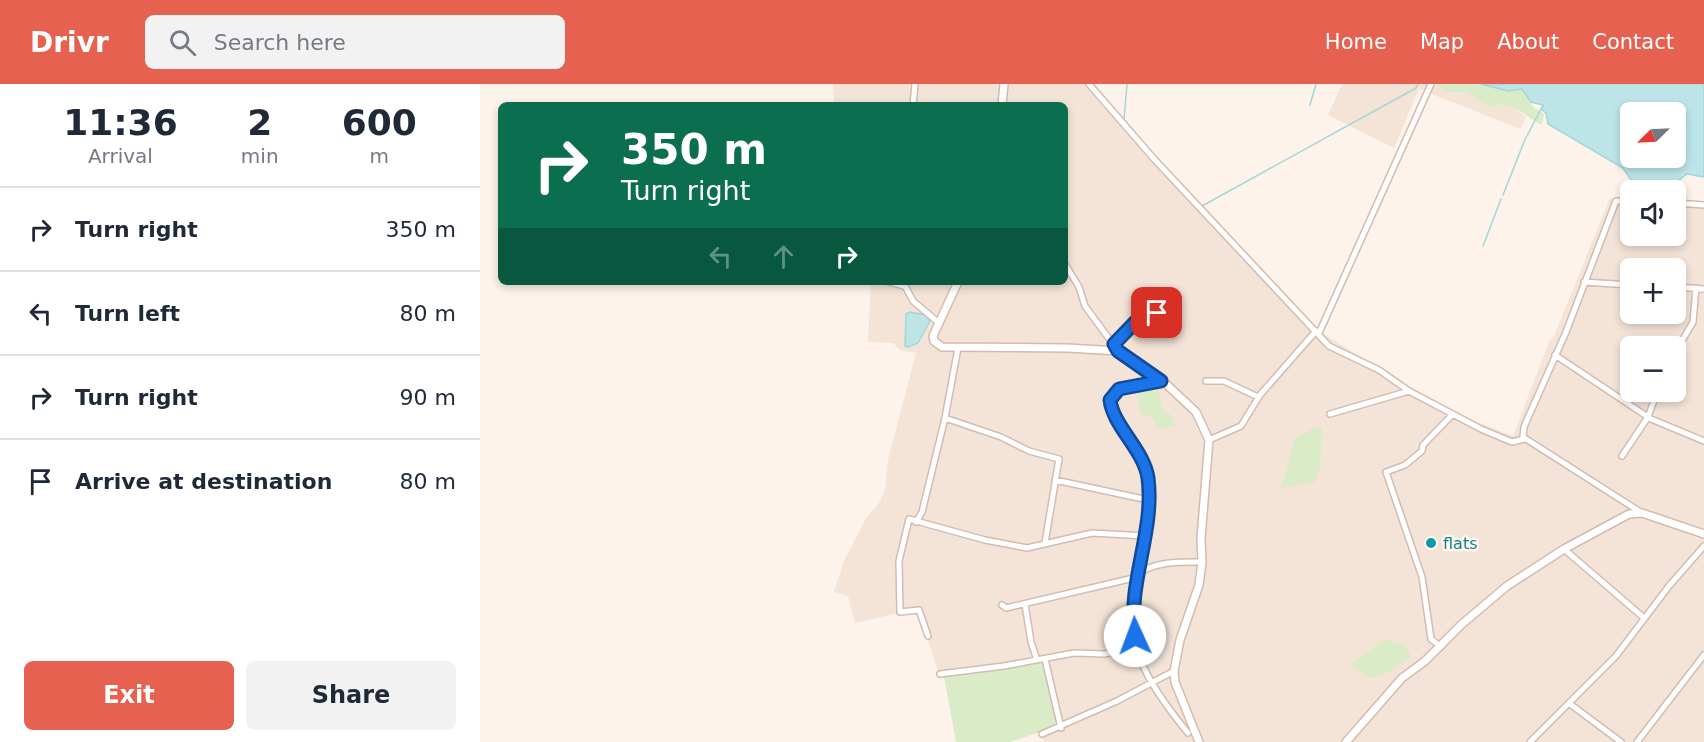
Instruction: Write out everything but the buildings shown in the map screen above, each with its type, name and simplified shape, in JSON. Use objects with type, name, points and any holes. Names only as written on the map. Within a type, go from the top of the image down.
[{"type":"street","points":[[914,102],[915,84]]},
{"type":"street","points":[[1002,102],[1004,84]]},
{"type":"street","points":[[1089,84],[1155,160],[1329,346],[1379,370],[1409,392],[1452,415],[1512,442],[1524,439],[1642,513],[1704,534]]},
{"type":"street","points":[[1209,440],[1241,426],[1258,397],[1318,332],[1431,84]]},
{"type":"street","points":[[1524,439],[1524,427],[1616,201],[1620,201]]},
{"type":"street","points":[[1686,204],[1704,205]]},
{"type":"street","points":[[1068,269],[1079,287],[1085,306],[1118,351],[1161,381],[1196,412],[1209,440],[1199,585],[1180,640],[1174,671],[1175,682],[1190,729],[1186,742]]},
{"type":"street","points":[[1584,282],[1620,284]]},
{"type":"street","points":[[905,285],[913,301],[939,323]]},
{"type":"street","points":[[957,285],[933,336],[934,341],[942,347],[1068,348],[1118,351]]},
{"type":"street","points":[[1686,288],[1704,289]]},
{"type":"street","points":[[1684,336],[1693,321],[1696,288]]},
{"type":"street","points":[[1114,344],[1144,313],[1170,313]]},
{"type":"street","points":[[916,522],[921,512],[945,418],[958,348]]},
{"type":"street","points":[[1555,355],[1648,417],[1679,433],[1704,441]]},
{"type":"street","points":[[1161,381],[1119,389],[1110,400],[1145,466],[1148,500],[1146,536],[1132,619],[1136,648],[1143,669],[1199,742]]},
{"type":"street","points":[[1206,381],[1224,381],[1258,397]]},
{"type":"street","points":[[1330,414],[1409,392]]},
{"type":"street","points":[[1622,456],[1648,417],[1653,402]]},
{"type":"street","points":[[1441,647],[1431,639],[1422,577],[1386,471],[1405,465],[1422,451],[1423,445],[1452,415]]},
{"type":"street","points":[[945,418],[1001,437],[1029,451],[1059,459],[1045,543]]},
{"type":"street","points":[[1055,480],[1148,500]]},
{"type":"street","points":[[1346,742],[1389,690],[1441,647],[1462,624],[1507,586],[1564,549],[1629,514],[1642,513]]},
{"type":"street","points":[[928,636],[919,610],[900,612],[899,561],[909,519],[985,540],[1027,548],[1040,547],[1045,543],[1092,533],[1146,536]]},
{"type":"street","points":[[1530,742],[1616,656],[1644,618],[1704,546]]},
{"type":"street","points":[[1564,549],[1644,618]]},
{"type":"street","points":[[1002,605],[1006,608],[1138,575],[1149,567],[1173,562],[1202,562]]},
{"type":"street","points":[[1025,603],[1031,642],[1037,660]]},
{"type":"street","points":[[940,674],[1074,653],[1104,654],[1136,648]]},
{"type":"street","points":[[1637,742],[1704,655]]},
{"type":"street","points":[[1045,658],[1061,728]]},
{"type":"street","points":[[1042,734],[1061,728],[1117,701],[1150,681],[1174,671]]},
{"type":"street","points":[[1570,704],[1622,742]]},
{"type":"shaded area","points":[[833,84],[1091,84],[1276,288],[1322,333],[1453,413],[1513,436],[1549,342],[1554,336],[1610,198],[1620,198],[1620,246],[1686,246],[1686,201],[1704,202],[1704,742],[1044,742],[1039,732],[1058,725],[1043,662],[940,677],[919,613],[895,614],[855,623],[848,596],[834,592],[844,561],[866,518],[879,503],[885,490],[888,460],[916,353],[900,350],[893,343],[868,342],[871,285],[1068,285],[1068,102],[834,102]]},
{"type":"shaded area","points":[[1342,84],[1435,84],[1447,92],[1466,92],[1476,98],[1510,105],[1526,117],[1520,129],[1419,89],[1394,148],[1328,115]]},
{"type":"green space","points":[[1435,84],[1481,84],[1508,91],[1522,89],[1533,107],[1544,114],[1542,125],[1510,106],[1489,107],[1466,92],[1447,92]]},
{"type":"green space","points":[[1158,383],[1162,411],[1170,414],[1175,426],[1159,429],[1152,417],[1140,414],[1137,388]]},
{"type":"green space","points":[[1322,427],[1320,469],[1315,482],[1282,487],[1294,439],[1314,428]]},
{"type":"green space","points":[[1387,638],[1395,644],[1400,642],[1411,657],[1385,674],[1370,678],[1350,665]]},
{"type":"green space","points":[[1044,661],[1058,726],[1010,742],[956,742],[944,677]]},
{"type":"water","points":[[1481,84],[1704,84],[1704,177],[1687,174],[1679,180],[1631,180],[1623,168],[1686,168],[1686,102],[1620,102],[1620,166],[1548,124],[1546,113],[1542,110],[1543,105],[1531,102],[1522,89],[1508,91]]},
{"type":"water","points":[[910,312],[926,315],[930,321],[918,343],[908,347],[905,346],[906,314]]},
{"type":"waterway","points":[[1124,119],[1127,84]]},
{"type":"waterway","points":[[1310,105],[1316,84]]},
{"type":"waterway","points":[[1202,206],[1416,88],[1418,84]]},
{"type":"waterway","points":[[1527,136],[1543,105]]},
{"type":"waterway","points":[[1503,195],[1526,137]]},
{"type":"waterway","points":[[1483,246],[1501,199]]},
{"type":"place","name":"flats","points":[[1431,543]]},
{"type":"route","points":[[1135,636],[1132,619],[1136,581],[1146,543],[1148,479],[1145,466],[1112,409],[1110,400],[1113,393],[1123,387],[1161,381],[1118,351],[1114,344],[1144,313],[1157,313]]}]
